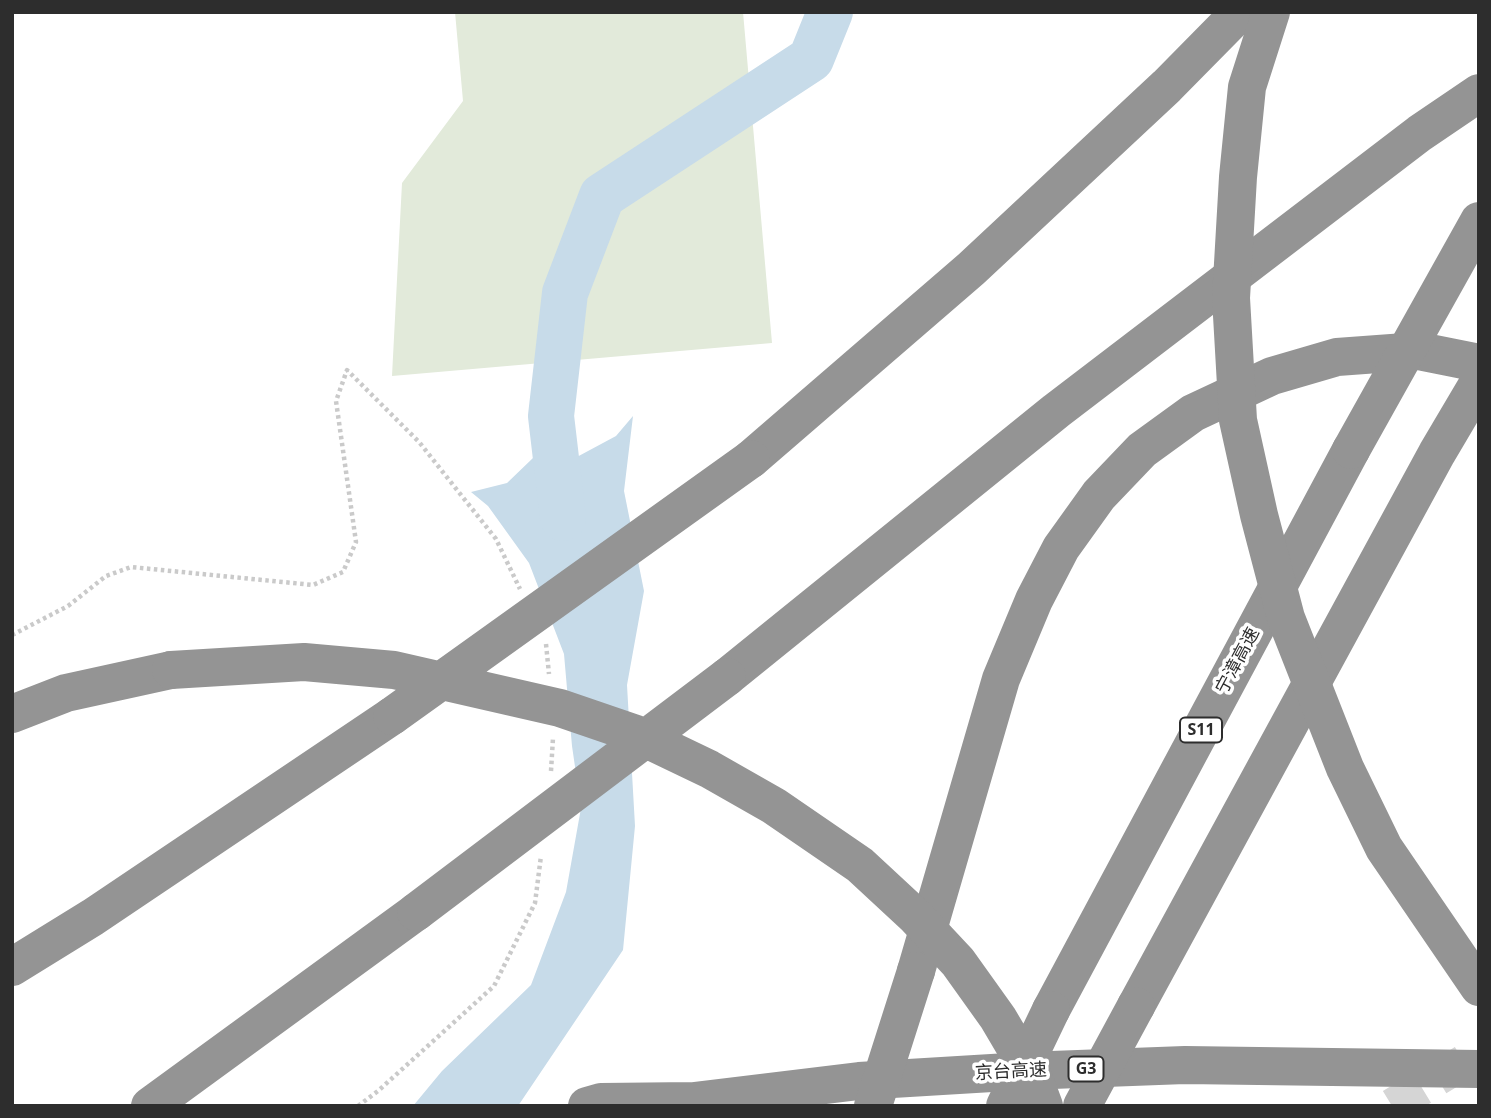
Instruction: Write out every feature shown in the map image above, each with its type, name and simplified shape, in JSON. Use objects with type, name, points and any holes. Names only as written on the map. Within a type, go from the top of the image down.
[{"type":"highway","points":[[12,967],[392,716],[751,458],[971,269],[1167,86],[1240,12]]},
{"type":"highway","points":[[1271,12],[1247,87],[1238,177],[1231,298],[1238,420],[1286,618],[1345,768],[1384,848],[1479,987]]},
{"type":"highway","points":[[150,1106],[416,912],[727,677],[1056,411],[1420,133],[1479,93]]},
{"type":"highway","name":"宁漳高速","points":[[1005,1106],[1051,1010],[1351,450],[1479,221]]},
{"type":"highway","points":[[873,1106],[916,971],[1001,679],[1034,600],[1061,548],[1099,495],[1142,450],[1193,413],[1272,376],[1337,356],[1419,351],[1479,363]]},
{"type":"highway","points":[[1082,1106],[1437,453],[1479,382]]},
{"type":"highway","points":[[12,714],[66,693],[171,670],[304,662],[394,670],[560,708],[636,734],[709,769],[774,806],[860,865],[915,916],[958,962],[998,1018],[1034,1079],[1044,1106]]},
{"type":"highway","name":"京台高速","points":[[587,1106],[601,1102],[694,1101],[859,1081],[1025,1071],[1185,1065],[1479,1069]]},
{"type":"path","points":[[12,635],[68,606],[106,576],[131,567],[313,585],[344,572],[356,542],[336,401],[347,370],[419,442],[496,539],[524,598]]},
{"type":"path","points":[[541,633],[547,644],[549,683]]},
{"type":"path","points":[[550,773],[553,734]]},
{"type":"path","points":[[358,1106],[494,986],[535,904],[541,851]]},
{"type":"green space","points":[[455,12],[743,12],[772,343],[392,376],[402,183],[463,101]]},
{"type":"water","points":[[633,416],[624,491],[644,591],[627,685],[635,826],[623,950],[518,1106],[413,1106],[442,1071],[531,985],[566,892],[581,808],[572,746],[564,654],[529,563],[488,506],[471,492],[507,483],[533,458],[575,458],[616,436]]},
{"type":"waterway","points":[[563,518],[551,416],[565,293],[602,196],[811,59],[830,12]]},
{"type":"tunnel","points":[[1392,1106],[1464,1062]]}]
